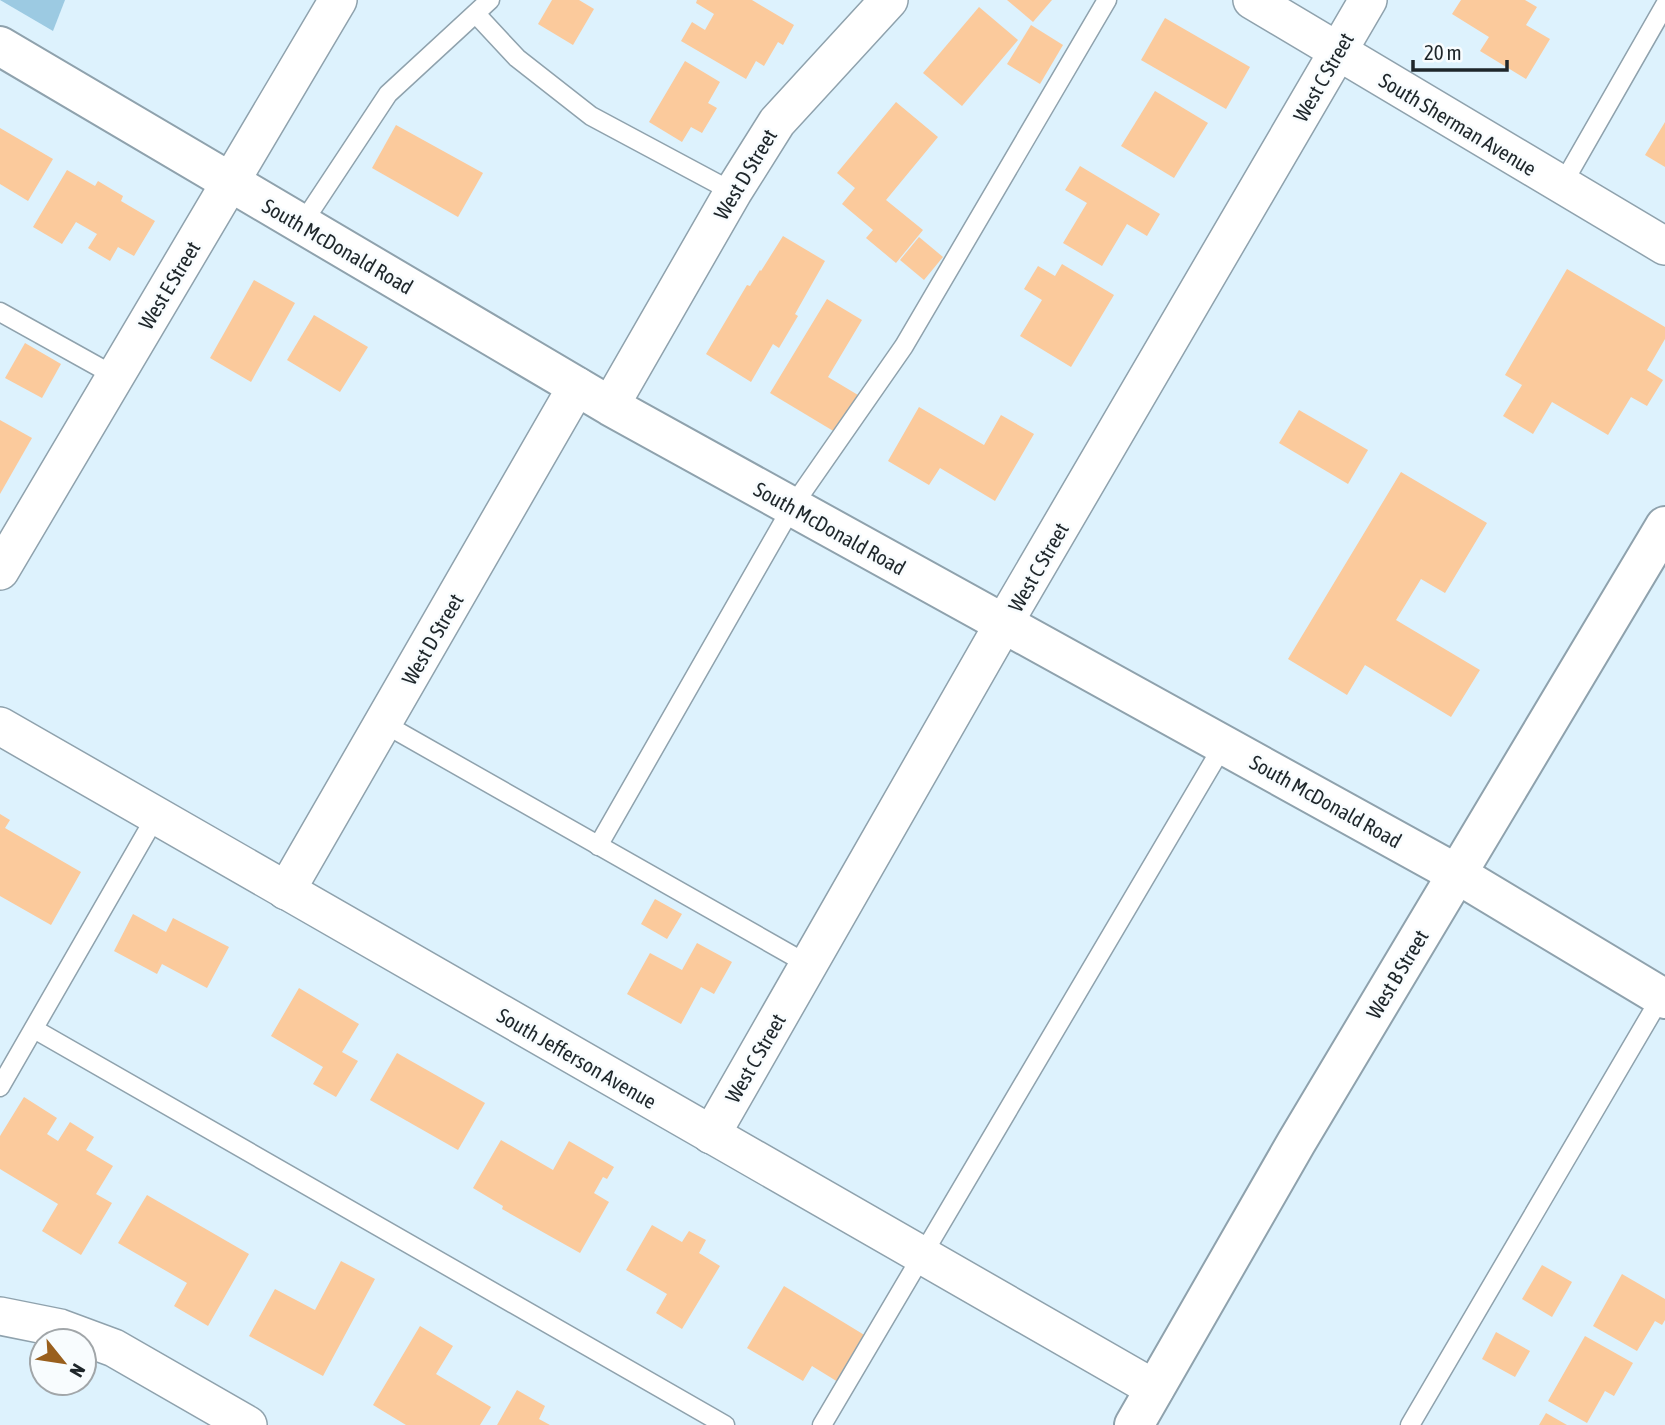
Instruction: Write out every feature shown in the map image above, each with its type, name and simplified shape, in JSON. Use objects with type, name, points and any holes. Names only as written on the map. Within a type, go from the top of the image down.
[{"type":"street","name":"West E Street","points":[[0,571],[338,0]]},
{"type":"street","name":"West D Street","points":[[610,406],[733,192],[777,122],[889,0]]},
{"type":"street","name":"South Sherman Avenue","points":[[1252,0],[1665,246]]},
{"type":"street","name":"West C Street","points":[[711,1135],[1004,623],[1368,0]]},
{"type":"street","name":"South McDonald Road","points":[[0,46],[610,406],[1457,874],[1663,998]]},
{"type":"street","name":"West D Street","points":[[286,891],[577,386]]},
{"type":"street","name":"West B Street","points":[[1134,1425],[1296,1143],[1665,526]]},
{"type":"street","name":"South Jefferson Avenue","points":[[0,726],[1154,1390]]},
{"type":"street","points":[[0,1315],[60,1328],[114,1348],[248,1425]]},
{"type":"lane","points":[[302,223],[388,94],[490,0]]},
{"type":"lane","points":[[598,846],[792,507],[904,346],[1107,0]]},
{"type":"lane","points":[[1562,186],[1665,5]]},
{"type":"lane","points":[[476,13],[517,58],[591,116],[733,192]]},
{"type":"lane","points":[[0,312],[115,376]]},
{"type":"lane","points":[[383,723],[809,965]]},
{"type":"lane","points":[[822,1425],[1224,744]]},
{"type":"lane","points":[[0,1087],[156,816]]},
{"type":"lane","points":[[1410,1425],[1663,998]]},
{"type":"lane","points":[[33,1029],[725,1425]]},
{"type":"shaded area","points":[[0,0],[65,0],[53,31]]},
{"type":"building","points":[[552,0],[579,0],[594,9],[573,45],[538,24]]},
{"type":"building","points":[[697,0],[752,0],[794,25],[783,45],[778,42],[764,66],[756,61],[746,79],[681,41],[692,22],[705,30],[714,14],[696,3]]},
{"type":"building","points":[[1007,0],[1052,0],[1033,22]]},
{"type":"building","points":[[1461,0],[1525,0],[1537,7],[1526,25],[1550,39],[1526,79],[1480,51],[1489,37],[1452,14]]},
{"type":"building","points":[[979,7],[1018,40],[962,106],[923,73]]},
{"type":"building","points":[[1165,18],[1250,67],[1226,109],[1141,60]]},
{"type":"building","points":[[1031,25],[1063,45],[1040,84],[1007,64]]},
{"type":"building","points":[[685,61],[720,82],[708,103],[717,108],[702,133],[691,127],[682,142],[649,122]]},
{"type":"building","points":[[1155,91],[1208,123],[1174,178],[1121,146]]},
{"type":"building","points":[[896,102],[938,137],[886,200],[923,230],[896,263],[866,238],[873,230],[842,204],[855,188],[837,173]]},
{"type":"building","points":[[1665,122],[1665,167],[1645,155]]},
{"type":"building","points":[[396,125],[483,173],[458,217],[372,168]]},
{"type":"building","points":[[0,128],[53,159],[28,201],[0,184]]},
{"type":"building","points":[[1080,166],[1160,214],[1147,236],[1127,224],[1102,266],[1063,243],[1087,203],[1065,190]]},
{"type":"building","points":[[67,170],[95,186],[98,181],[123,196],[121,201],[155,221],[134,256],[118,247],[110,261],[88,248],[97,234],[76,222],[62,244],[33,227]]},
{"type":"building","points":[[783,236],[825,261],[779,348],[773,344],[751,382],[706,354],[747,285],[750,286]]},
{"type":"building","points":[[919,237],[943,257],[924,280],[900,260]]},
{"type":"building","points":[[1062,264],[1114,295],[1071,367],[1020,336],[1042,300],[1024,289],[1038,266],[1055,276]]},
{"type":"building","points":[[1567,269],[1665,327],[1665,339],[1647,370],[1663,380],[1647,406],[1631,397],[1608,435],[1552,402],[1533,434],[1503,416],[1522,385],[1505,375]]},
{"type":"building","points":[[254,280],[295,303],[251,382],[210,358]]},
{"type":"building","points":[[827,299],[862,320],[828,377],[863,398],[840,435],[770,393]]},
{"type":"building","points":[[314,315],[368,347],[340,392],[287,360]]},
{"type":"building","points":[[25,343],[61,364],[42,398],[5,378]]},
{"type":"building","points":[[919,407],[984,445],[1001,415],[1034,434],[995,501],[940,468],[929,485],[888,461]]},
{"type":"building","points":[[1299,410],[1368,450],[1348,484],[1279,443]]},
{"type":"building","points":[[0,420],[32,438],[0,494]]},
{"type":"building","points":[[1401,472],[1487,523],[1445,593],[1421,579],[1396,620],[1480,670],[1451,717],[1365,665],[1347,695],[1288,659]]},
{"type":"building","points":[[0,814],[10,820],[5,828],[81,872],[51,925],[0,896]]},
{"type":"building","points":[[655,899],[682,914],[667,939],[641,924]]},
{"type":"building","points":[[133,914],[166,932],[173,918],[229,947],[207,988],[162,964],[157,974],[114,951]]},
{"type":"building","points":[[697,943],[732,962],[714,994],[701,987],[681,1024],[627,994],[650,953],[682,970]]},
{"type":"building","points":[[299,988],[359,1024],[342,1052],[358,1061],[336,1097],[313,1084],[323,1067],[271,1036]]},
{"type":"building","points":[[397,1053],[485,1103],[458,1150],[370,1100]]},
{"type":"building","points":[[24,1097],[57,1118],[47,1134],[58,1141],[70,1122],[94,1137],[86,1150],[113,1166],[96,1194],[112,1203],[81,1255],[42,1231],[58,1204],[0,1169],[0,1136]]},
{"type":"building","points":[[501,1140],[553,1170],[569,1141],[614,1167],[607,1179],[603,1177],[594,1193],[609,1202],[580,1253],[502,1209],[503,1206],[473,1188]]},
{"type":"building","points":[[147,1195],[249,1254],[208,1326],[174,1306],[187,1283],[118,1243]]},
{"type":"building","points":[[652,1225],[682,1242],[689,1231],[706,1240],[699,1253],[720,1266],[682,1329],[656,1313],[667,1294],[626,1270]]},
{"type":"building","points":[[341,1261],[375,1279],[323,1376],[249,1336],[275,1289],[315,1310]]},
{"type":"building","points":[[1542,1265],[1572,1282],[1552,1317],[1522,1299]]},
{"type":"building","points":[[1622,1274],[1665,1299],[1665,1320],[1662,1325],[1655,1321],[1637,1351],[1593,1326]]},
{"type":"building","points":[[784,1286],[866,1336],[838,1382],[812,1366],[803,1381],[747,1348]]},
{"type":"building","points":[[420,1326],[453,1346],[436,1374],[491,1407],[480,1425],[406,1425],[373,1405]]},
{"type":"building","points":[[1496,1332],[1530,1351],[1515,1377],[1482,1359]]},
{"type":"building","points":[[1585,1336],[1633,1363],[1614,1396],[1605,1391],[1587,1423],[1548,1401]]},
{"type":"building","points":[[517,1390],[545,1406],[539,1419],[550,1425],[497,1425]]},
{"type":"building","points":[[1546,1413],[1567,1425],[1539,1425]]}]
